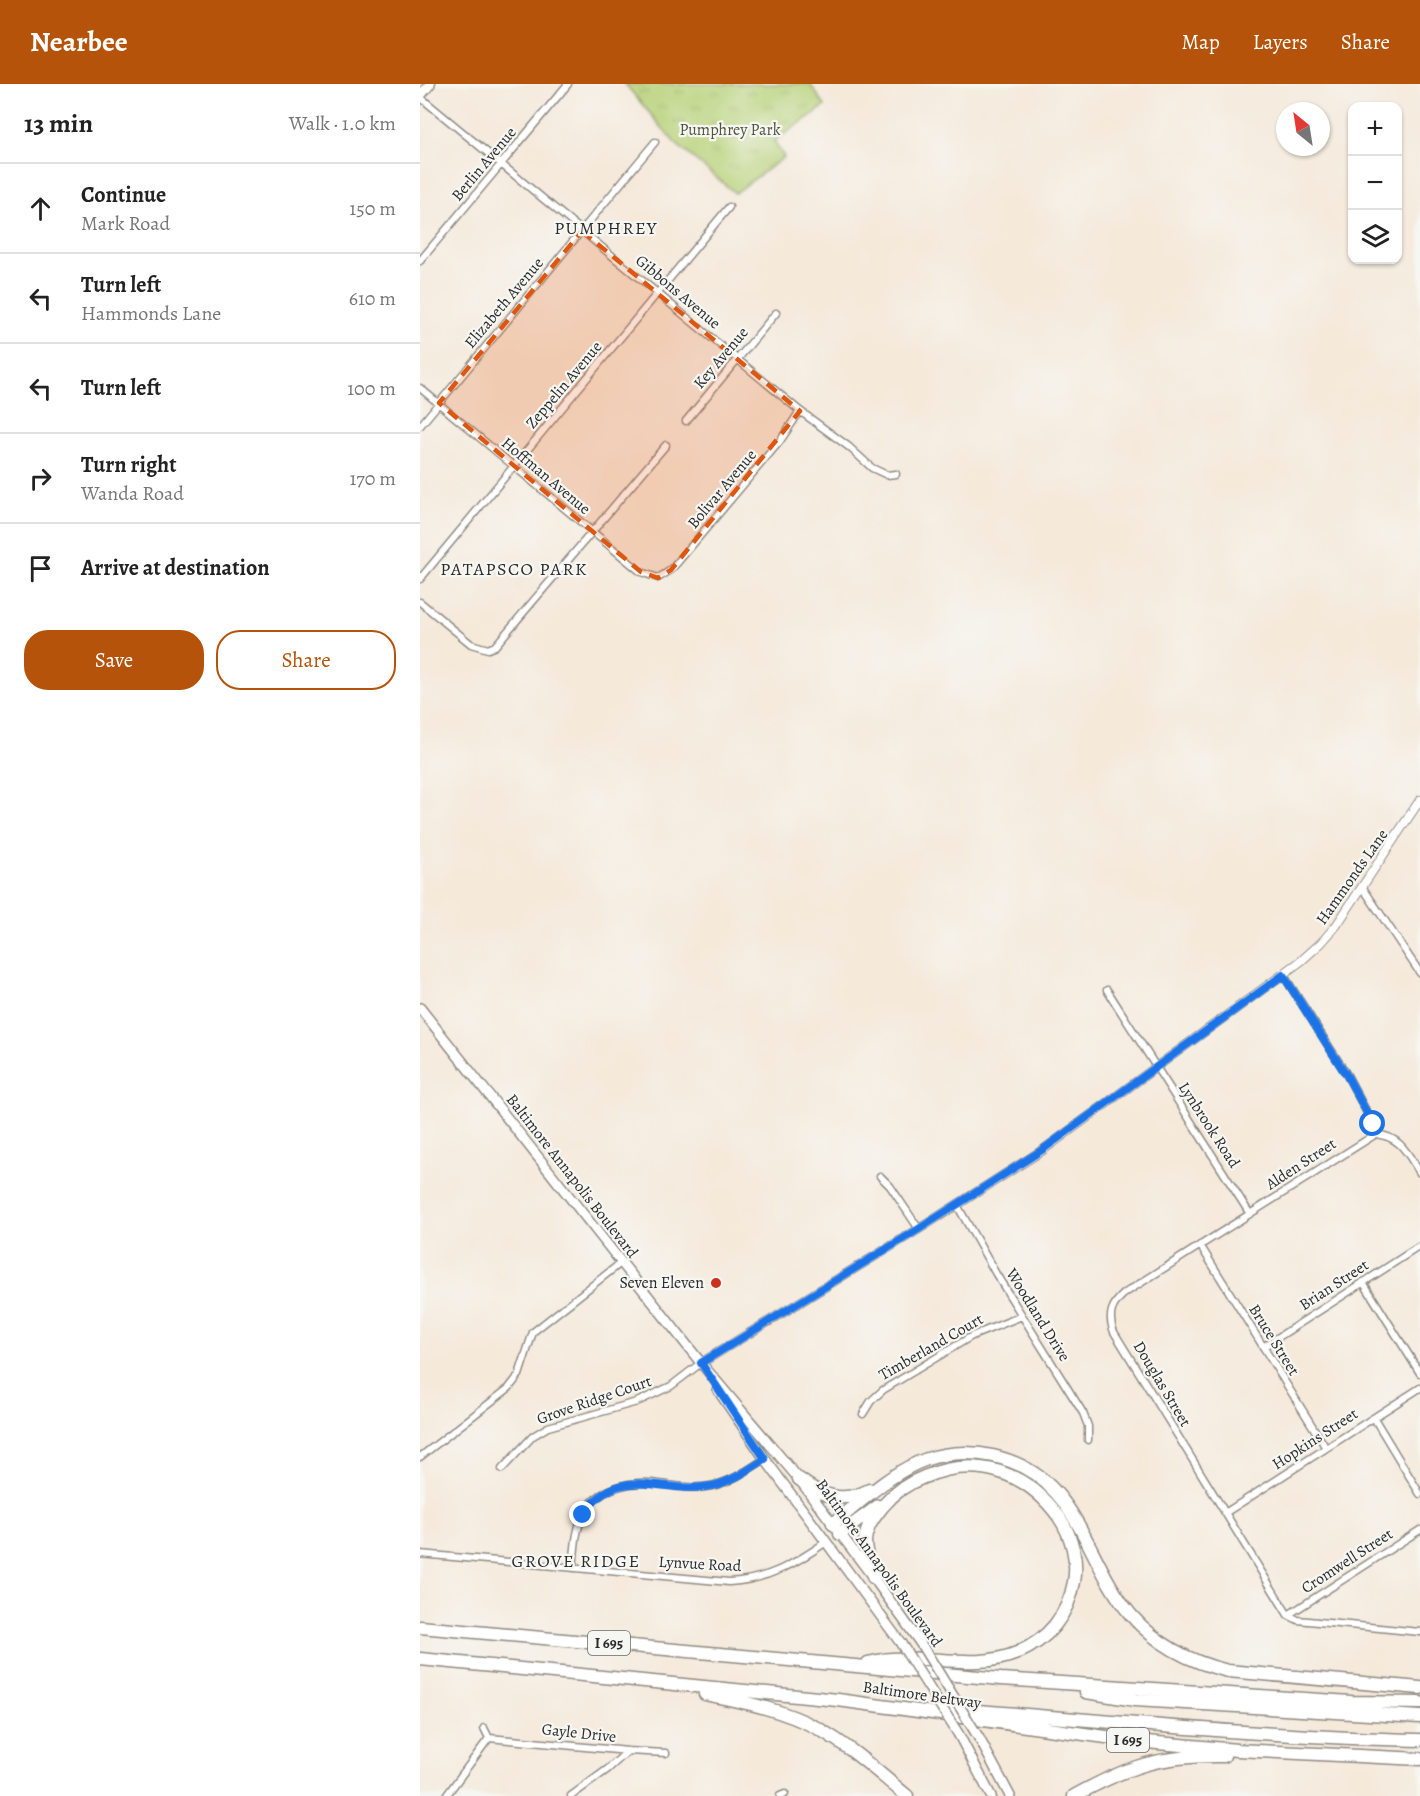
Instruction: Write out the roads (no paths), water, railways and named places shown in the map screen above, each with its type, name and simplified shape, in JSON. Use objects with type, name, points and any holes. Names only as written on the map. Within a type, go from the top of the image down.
[{"type":"highway","points":[[799,1479],[816,1491],[842,1498],[860,1495],[919,1462],[949,1454],[965,1452],[985,1454],[1017,1464],[1044,1479],[1055,1489],[1072,1514],[1119,1599],[1144,1628],[1174,1651],[1208,1666],[1228,1671],[1420,1688]]},
{"type":"highway","points":[[837,1529],[918,1479],[946,1469],[980,1467],[1013,1477],[1043,1497],[1062,1521],[1073,1549],[1075,1578],[1072,1593],[1061,1618],[1052,1630],[1030,1647],[999,1659],[891,1659],[853,1666]]},
{"type":"highway","points":[[837,1529],[888,1480]]},
{"type":"highway","points":[[873,1576],[865,1540],[868,1527],[890,1498]]},
{"type":"highway","name":"Baltimore Beltway","points":[[420,1627],[1001,1679],[1352,1702],[1420,1703]]},
{"type":"highway","name":"Baltimore Beltway","points":[[420,1659],[838,1700],[1124,1740],[1237,1750],[1420,1759]]},
{"type":"highway","points":[[1001,1679],[1135,1700],[1420,1717]]},
{"type":"highway","points":[[645,1682],[751,1703],[795,1718],[842,1743],[907,1796]]},
{"type":"highway","points":[[838,1700],[1237,1732],[1420,1740]]},
{"type":"highway","points":[[1074,1796],[1093,1785],[1142,1764],[1175,1757],[1353,1756]]},
{"type":"highway","points":[[1082,1796],[1093,1785]]},
{"type":"main road","points":[[420,96],[430,84]]},
{"type":"main road","name":"Baltimore Annapolis Boulevard","points":[[420,1008],[701,1363],[799,1479],[873,1576],[921,1644],[979,1738],[1010,1796]]},
{"type":"main road","name":"Baltimore Annapolis Boulevard","points":[[701,1363],[765,1459],[900,1642],[958,1735],[991,1796]]},
{"type":"main road","points":[[826,1542],[837,1529]]},
{"type":"street","name":"Berlin Avenue","points":[[420,261],[568,84]]},
{"type":"street","name":"Gibbons Avenue","points":[[420,96],[800,411],[849,447],[872,468],[887,475],[896,474]]},
{"type":"street","name":"Elizabeth Avenue","points":[[420,426],[656,142]]},
{"type":"street","name":"Zeppelin Avenue","points":[[420,579],[729,207]]},
{"type":"street","name":"Key Avenue","points":[[686,421],[776,314]]},
{"type":"street","name":"Hoffman Avenue","points":[[420,388],[641,572],[658,578]]},
{"type":"street","name":"Bolivar Avenue","points":[[658,578],[671,570],[780,441],[800,411]]},
{"type":"street","points":[[420,602],[471,644],[488,650],[502,639],[666,445]]},
{"type":"street","name":"Hammonds Lane","points":[[701,1363],[919,1229],[1042,1150],[1283,975],[1321,944],[1363,888],[1420,800]]},
{"type":"street","points":[[1363,888],[1420,973]]},
{"type":"street","points":[[1283,975],[1347,1076],[1376,1134],[1386,1135],[1395,1140],[1420,1173]]},
{"type":"street","name":"Lynbrook Road","points":[[1107,990],[1250,1214]]},
{"type":"street","name":"Alden Street","points":[[1250,1214],[1376,1134]]},
{"type":"street","points":[[880,1176],[890,1186],[919,1229]]},
{"type":"street","name":"Woodland Drive","points":[[957,1205],[996,1274],[1083,1413],[1088,1426],[1088,1440]]},
{"type":"street","name":"Douglas Street","points":[[1250,1214],[1125,1293],[1117,1299],[1110,1315],[1114,1332],[1288,1615]]},
{"type":"street","name":"Bruce Street","points":[[1200,1245],[1326,1448]]},
{"type":"street","name":"Brian Street","points":[[1263,1347],[1420,1246]]},
{"type":"street","points":[[420,1457],[509,1388],[519,1376],[533,1332],[622,1262]]},
{"type":"street","points":[[1363,1282],[1420,1373]]},
{"type":"street","name":"Timberland Court","points":[[863,1414],[871,1401],[883,1390],[972,1336],[1022,1316]]},
{"type":"street","name":"Grove Ridge Court","points":[[502,1469],[533,1436],[548,1427],[637,1402],[671,1386],[701,1363]]},
{"type":"street","name":"Hopkins Street","points":[[1225,1513],[1420,1388]]},
{"type":"street","points":[[1374,1418],[1420,1494]]},
{"type":"street","points":[[573,1568],[578,1528],[583,1515],[590,1505],[611,1489],[627,1484],[644,1483],[693,1488],[710,1486],[737,1476],[765,1459]]},
{"type":"street","name":"Cromwell Street","points":[[1288,1615],[1420,1530]]},
{"type":"street","name":"Lynvue Road","points":[[420,1554],[729,1582],[747,1581],[780,1571],[826,1542]]},
{"type":"street","points":[[1288,1615],[1298,1620],[1420,1632]]},
{"type":"street","points":[[446,1796],[489,1738],[484,1728]]},
{"type":"street","name":"Gayle Drive","points":[[489,1738],[666,1753]]},
{"type":"street","points":[[571,1796],[628,1751]]},
{"type":"street","points":[[451,1789],[456,1796]]},
{"type":"place","name":"Seven Eleven","points":[[716,1283]]},
{"type":"district","name":"PUMPHREY","points":[[606,228]]},
{"type":"district","name":"PATAPSCO PARK","points":[[514,569]]},
{"type":"district","name":"GROVE RIDGE","points":[[576,1561]]},
{"type":"park label","name":"Pumphrey Park","points":[[730,130]]}]
